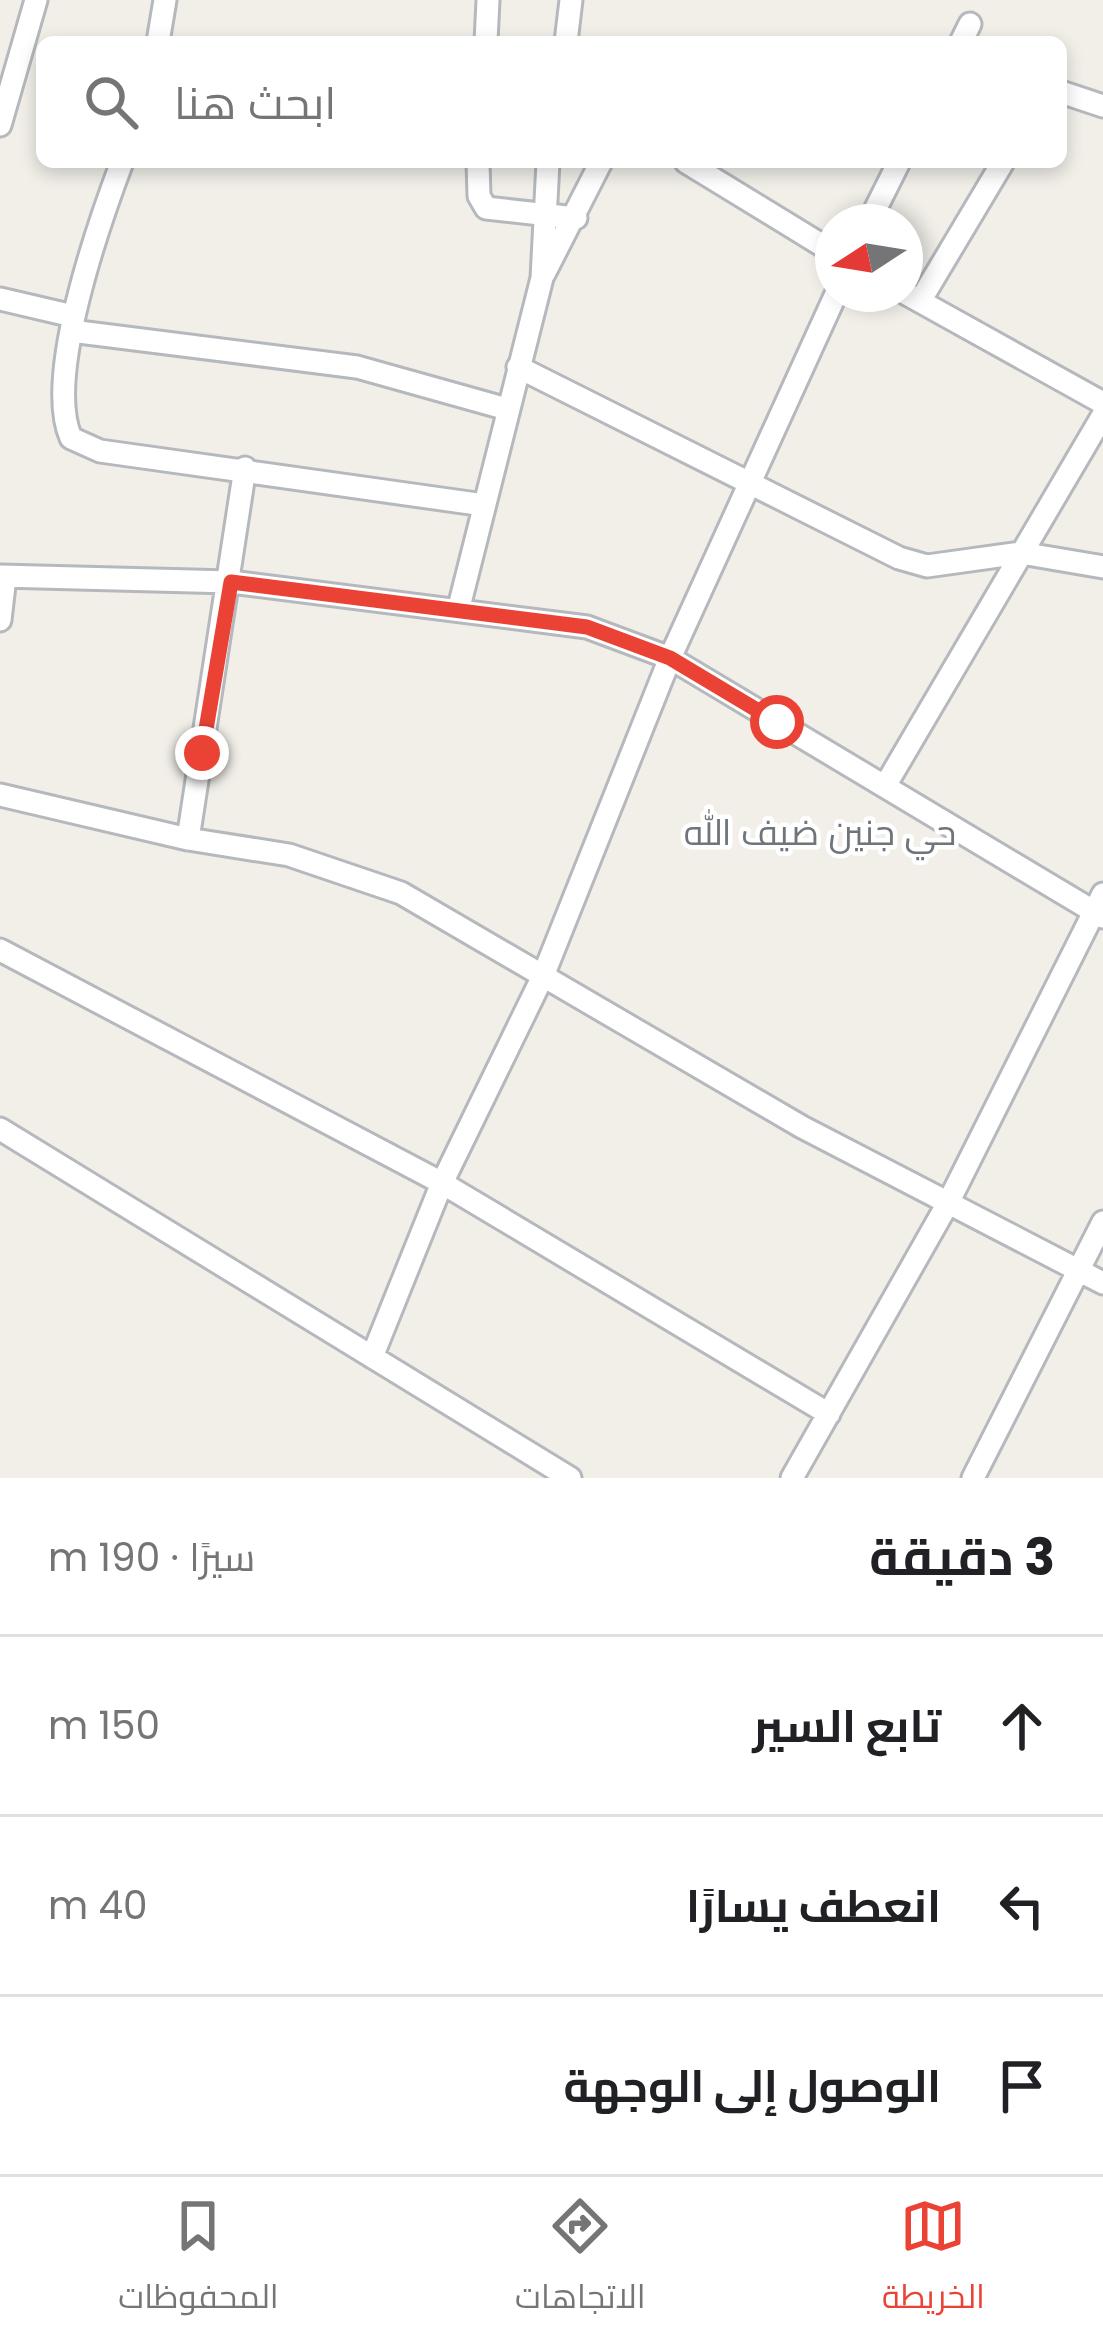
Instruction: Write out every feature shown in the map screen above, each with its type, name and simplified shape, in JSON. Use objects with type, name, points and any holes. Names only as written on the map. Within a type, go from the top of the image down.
[{"type":"street","points":[[0,125],[36,0]]},
{"type":"street","points":[[159,36],[165,0]]},
{"type":"street","points":[[486,36],[488,0]]},
{"type":"street","points":[[567,36],[571,0]]},
{"type":"street","points":[[1067,94],[1103,106]]},
{"type":"street","points":[[120,168],[72,324],[65,411],[71,438],[100,451],[484,506]]},
{"type":"street","points":[[478,168],[479,196],[486,208],[576,218]]},
{"type":"street","points":[[459,607],[542,278],[548,168]]},
{"type":"street","points":[[542,278],[598,168]]},
{"type":"street","points":[[696,168],[815,241]]},
{"type":"street","points":[[878,204],[896,168]]},
{"type":"street","points":[[923,281],[999,168]]},
{"type":"street","points":[[0,299],[72,324],[357,367],[507,409]]},
{"type":"street","points":[[923,303],[1103,403]]},
{"type":"street","points":[[372,1357],[442,1183],[543,976],[670,658],[828,312]]},
{"type":"street","points":[[518,367],[899,558],[927,566],[1021,553],[1103,567]]},
{"type":"street","points":[[884,786],[1103,415]]},
{"type":"street","points":[[188,838],[231,582],[244,468]]},
{"type":"street","points":[[0,620],[2,577],[231,582],[459,607],[587,627],[670,658],[1100,907],[948,1203],[792,1478]]},
{"type":"street","points":[[0,795],[188,838],[289,855],[401,893],[802,1127],[1103,1282]]},
{"type":"street","points":[[0,950],[442,1183],[829,1414]]},
{"type":"street","points":[[0,1129],[570,1478]]},
{"type":"street","points":[[974,1478],[1103,1222]]},
{"type":"district","name":"حي جنين ضيف الله","points":[[820,832]]},
{"type":"route","points":[[202,753],[231,582],[489,610],[587,627],[670,658],[777,722]]}]
